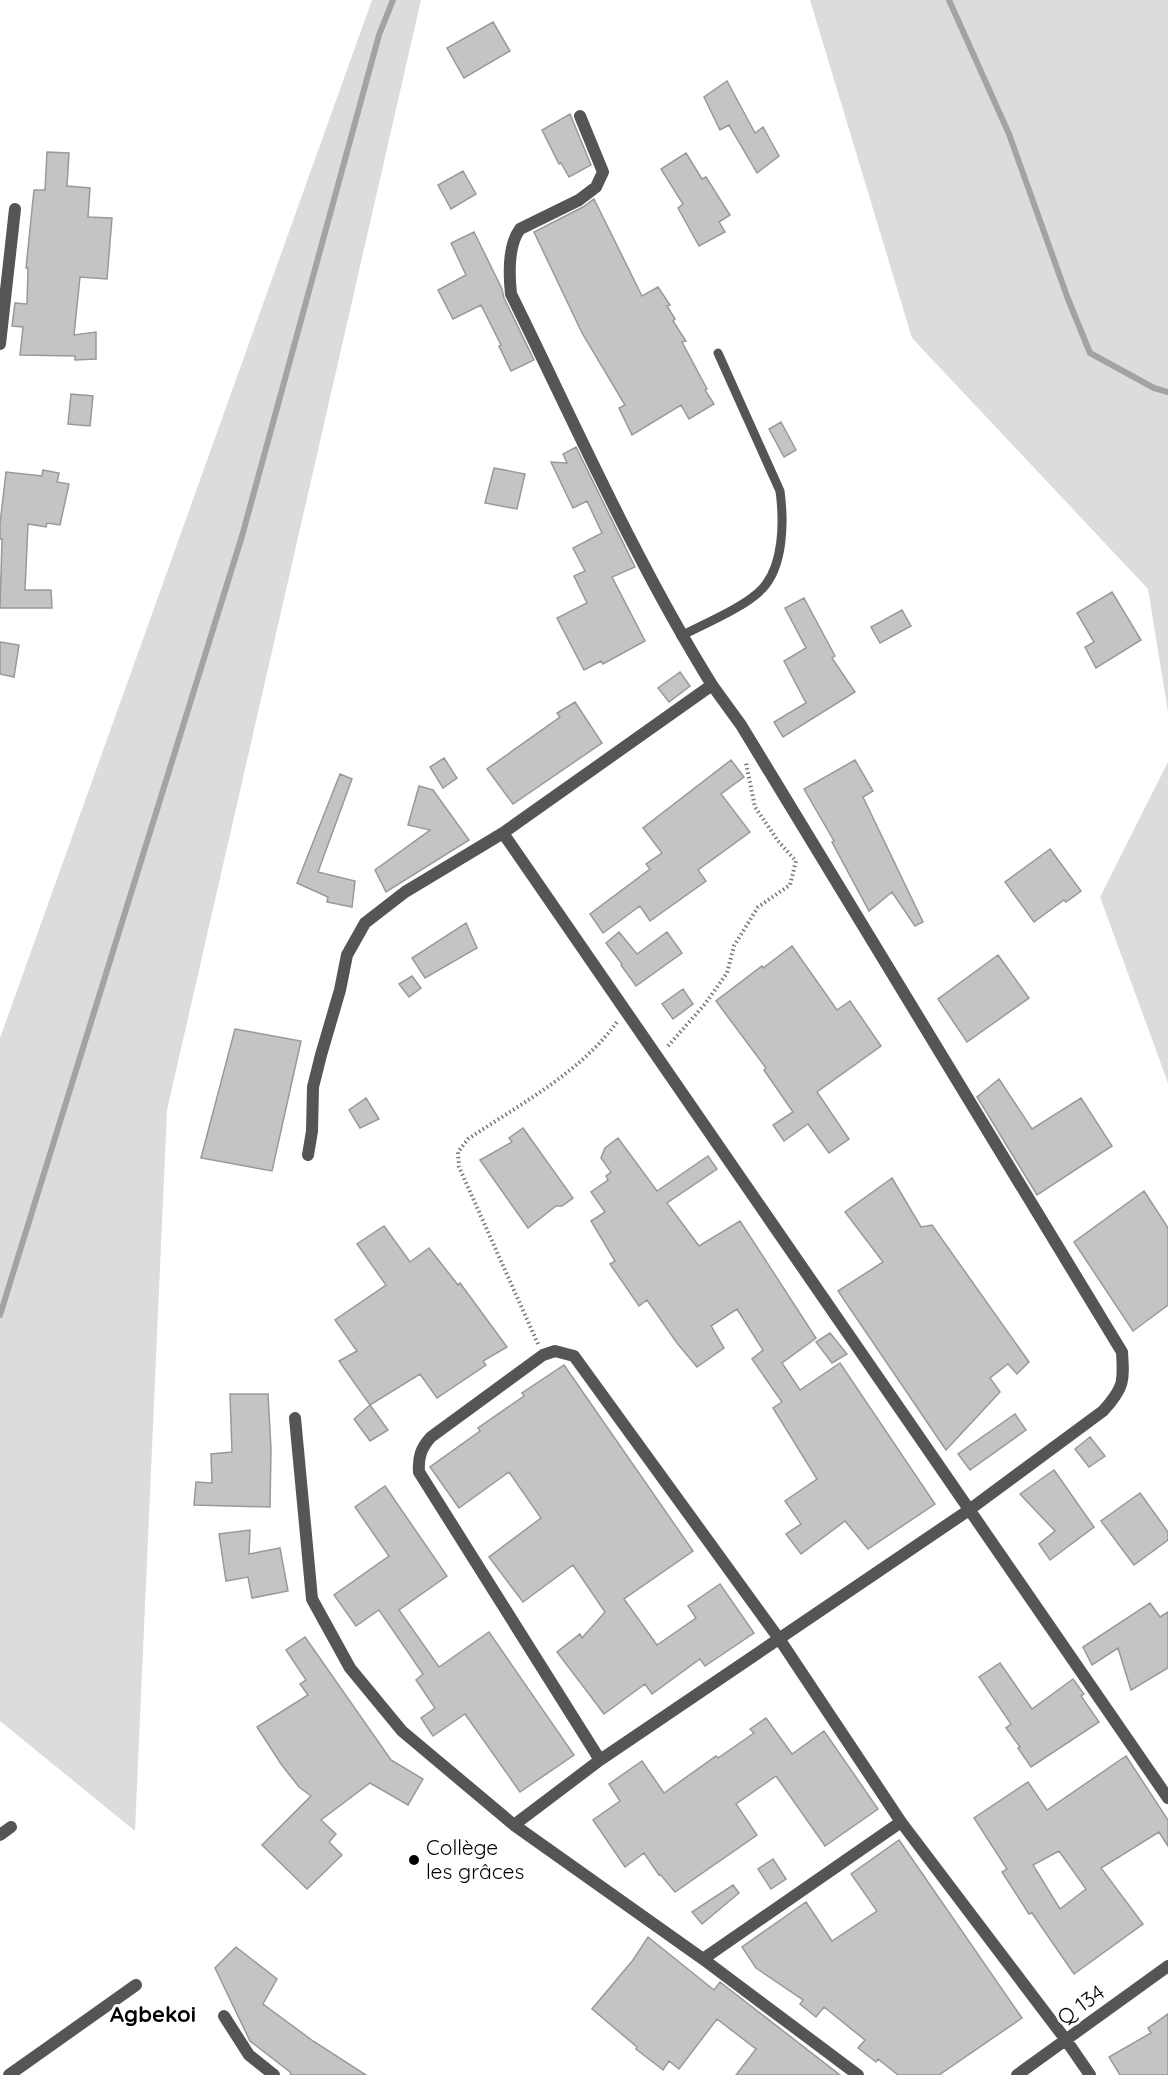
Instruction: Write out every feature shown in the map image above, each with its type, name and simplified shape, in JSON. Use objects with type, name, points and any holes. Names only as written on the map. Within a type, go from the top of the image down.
[{"type":"street","points":[[514,1825],[600,1760],[969,1510],[1103,1411],[1118,1395],[1124,1376],[1122,1352],[753,744],[712,686],[681,636],[643,565],[512,294],[510,278],[514,237],[520,229],[579,200],[596,187],[603,172],[580,116]]},
{"type":"street","points":[[0,344],[15,209]]},
{"type":"street","points":[[308,1155],[312,1131],[313,1087],[321,1054],[347,955],[365,923],[405,892],[503,833],[712,686]]},
{"type":"street","points":[[503,833],[1168,1798]]},
{"type":"street","points":[[600,1760],[419,1472],[418,1460],[422,1447],[431,1437],[543,1355],[555,1352],[574,1356],[780,1640],[901,1822],[1090,2075]]},
{"type":"street","points":[[295,1418],[312,1599],[350,1668],[402,1731],[514,1825],[703,1959],[858,2075]]},
{"type":"street","points":[[703,1959],[901,1822]]},
{"type":"street","points":[[0,1835],[11,1827]]},
{"type":"street","name":"Q 134","points":[[1017,2075],[1168,1966]]},
{"type":"street","points":[[9,2075],[136,1985]]},
{"type":"street","points":[[224,2016],[249,2055],[274,2075]]},
{"type":"lane","points":[[681,636],[749,599],[763,588],[772,573],[782,539],[783,512],[780,491],[718,353]]},
{"type":"path","points":[[657,1057],[705,1004],[727,973],[734,946],[758,907],[790,885],[796,861],[778,841],[755,807],[745,761],[753,744]]},
{"type":"path","points":[[543,1355],[459,1167],[458,1152],[468,1139],[581,1063],[608,1035],[626,1011]]},
{"type":"shaded area","points":[[372,0],[421,0],[167,1110],[135,1831],[0,1721],[0,1038]]},
{"type":"shaded area","points":[[810,0],[1168,0],[1168,712],[1148,589],[912,338]]},
{"type":"shaded area","points":[[1168,762],[1168,1083],[1100,897]]},
{"type":"building","points":[[493,22],[510,51],[464,78],[447,48]]},
{"type":"building","points":[[727,81],[755,133],[763,127],[779,156],[757,173],[729,125],[720,130],[704,97]]},
{"type":"building","points":[[570,114],[591,165],[569,177],[561,163],[559,164],[542,130]]},
{"type":"building","points":[[47,152],[69,153],[67,186],[90,188],[88,217],[112,218],[107,279],[80,277],[74,335],[96,332],[96,359],[75,360],[75,356],[20,355],[23,327],[12,326],[15,303],[27,304],[28,268],[26,268],[34,190],[45,190]]},
{"type":"building","points":[[686,153],[702,179],[706,177],[730,215],[719,222],[725,232],[699,246],[678,208],[683,204],[661,169]]},
{"type":"building","points":[[463,171],[476,194],[451,209],[438,185]]},
{"type":"building","points":[[594,199],[642,296],[658,287],[670,305],[667,306],[675,319],[673,321],[686,341],[682,342],[714,404],[689,419],[681,405],[632,435],[619,408],[625,405],[582,333],[534,232]]},
{"type":"building","points":[[474,232],[534,360],[511,371],[481,305],[453,319],[438,290],[466,275],[451,243]]},
{"type":"building","points":[[71,394],[93,396],[90,426],[68,424]]},
{"type":"building","points":[[781,422],[796,450],[784,457],[769,429]]},
{"type":"building","points":[[576,447],[635,567],[612,577],[645,641],[603,664],[601,661],[584,670],[557,618],[587,603],[574,576],[585,571],[573,548],[602,533],[587,501],[573,508],[551,462],[567,463],[563,454]]},
{"type":"building","points":[[494,468],[525,474],[517,509],[485,503]]},
{"type":"building","points":[[43,470],[59,473],[57,482],[69,484],[60,525],[47,523],[46,527],[28,524],[25,590],[51,590],[52,608],[0,608],[2,539],[0,539],[0,524],[6,472],[42,476]]},
{"type":"building","points":[[1112,592],[1141,640],[1096,668],[1085,647],[1094,642],[1077,613]]},
{"type":"building","points":[[804,598],[835,656],[832,658],[855,692],[783,737],[774,722],[806,703],[784,661],[806,648],[785,608]]},
{"type":"building","points":[[902,610],[911,626],[880,643],[871,627]]},
{"type":"building","points":[[0,642],[19,645],[14,677],[0,674]]},
{"type":"building","points":[[680,672],[690,686],[669,702],[658,688]]},
{"type":"building","points":[[575,702],[602,743],[513,804],[487,769],[560,717],[557,713]]},
{"type":"building","points":[[444,758],[457,778],[443,788],[430,767]]},
{"type":"building","points":[[731,760],[744,777],[721,794],[750,832],[698,870],[706,881],[650,921],[640,906],[603,933],[590,914],[650,869],[646,864],[662,853],[643,828]]},
{"type":"building","points":[[855,760],[873,791],[863,797],[923,922],[915,926],[892,892],[869,911],[832,842],[834,841],[804,789]]},
{"type":"building","points":[[340,774],[352,779],[318,872],[355,881],[352,907],[327,902],[328,897],[297,883]]},
{"type":"building","points":[[419,786],[433,790],[469,840],[386,892],[375,870],[430,830],[408,825]]},
{"type":"building","points":[[1050,849],[1081,891],[1066,902],[1064,900],[1034,922],[1005,882]]},
{"type":"building","points":[[466,923],[477,948],[425,978],[412,958]]},
{"type":"building","points":[[619,932],[637,954],[667,932],[682,953],[636,986],[606,943]]},
{"type":"building","points":[[792,946],[837,1010],[850,1001],[881,1046],[817,1092],[849,1139],[829,1153],[808,1124],[784,1141],[773,1125],[793,1112],[764,1070],[766,1068],[716,1001]]},
{"type":"building","points":[[998,955],[1029,998],[967,1042],[938,999]]},
{"type":"building","points":[[412,976],[421,988],[409,997],[399,984]]},
{"type":"building","points":[[683,989],[693,1004],[673,1019],[662,1004]]},
{"type":"building","points":[[235,1029],[301,1041],[272,1171],[201,1158]]},
{"type":"building","points":[[999,1079],[1032,1129],[1081,1098],[1112,1146],[1037,1195],[977,1097]]},
{"type":"building","points":[[366,1098],[379,1119],[360,1128],[349,1110]]},
{"type":"building","points":[[523,1128],[573,1198],[562,1206],[556,1206],[528,1228],[480,1160],[512,1142],[509,1138]]},
{"type":"building","points":[[618,1138],[657,1191],[708,1156],[717,1169],[667,1203],[699,1246],[740,1221],[816,1338],[782,1363],[800,1390],[840,1363],[935,1504],[868,1549],[845,1521],[801,1554],[786,1534],[801,1524],[785,1501],[817,1479],[773,1408],[782,1402],[752,1359],[763,1350],[737,1309],[711,1326],[724,1348],[697,1367],[647,1300],[639,1306],[610,1264],[615,1261],[591,1221],[605,1212],[591,1192],[608,1180],[606,1176],[611,1172],[601,1158],[605,1148]]},
{"type":"building","points":[[892,1178],[921,1227],[932,1225],[1029,1362],[1017,1374],[1008,1364],[990,1378],[1000,1392],[946,1450],[838,1291],[883,1262],[845,1212]]},
{"type":"building","points":[[1144,1191],[1168,1228],[1168,1305],[1133,1331],[1074,1242]]},
{"type":"building","points":[[384,1226],[410,1262],[429,1248],[458,1285],[460,1283],[507,1347],[483,1361],[486,1365],[437,1398],[420,1374],[370,1405],[339,1361],[357,1351],[335,1320],[386,1285],[357,1244]]},
{"type":"building","points":[[830,1333],[847,1354],[832,1363],[816,1342]]},
{"type":"building","points":[[564,1365],[693,1551],[624,1599],[657,1645],[696,1618],[688,1606],[720,1584],[754,1633],[705,1666],[700,1659],[652,1694],[645,1684],[604,1714],[557,1652],[580,1634],[582,1638],[605,1612],[573,1565],[523,1602],[489,1557],[541,1518],[509,1472],[459,1508],[430,1467],[480,1431],[478,1428],[524,1396],[522,1393]]},
{"type":"building","points":[[230,1394],[268,1394],[271,1449],[270,1507],[194,1505],[196,1482],[212,1483],[211,1454],[232,1452]]},
{"type":"building","points":[[370,1405],[388,1430],[370,1441],[354,1419]]},
{"type":"building","points":[[1015,1414],[1026,1430],[970,1470],[958,1454]]},
{"type":"building","points":[[1090,1437],[1105,1456],[1089,1467],[1075,1449]]},
{"type":"building","points":[[1054,1470],[1094,1527],[1050,1560],[1039,1544],[1055,1531],[1020,1494]]},
{"type":"building","points":[[385,1486],[447,1576],[399,1610],[439,1667],[489,1632],[574,1755],[520,1792],[465,1714],[433,1736],[421,1718],[435,1708],[416,1680],[423,1674],[379,1610],[356,1626],[334,1595],[389,1556],[355,1507]]},
{"type":"building","points":[[1140,1493],[1168,1532],[1168,1540],[1134,1565],[1101,1521]]},
{"type":"building","points":[[250,1530],[249,1554],[280,1548],[288,1591],[252,1598],[248,1577],[226,1581],[219,1534]]},
{"type":"building","points":[[1150,1603],[1160,1617],[1168,1612],[1168,1668],[1131,1690],[1118,1648],[1092,1665],[1083,1647]]},
{"type":"building","points":[[305,1637],[391,1760],[423,1779],[408,1805],[370,1783],[321,1820],[336,1834],[329,1842],[342,1855],[307,1889],[262,1845],[311,1796],[299,1787],[281,1764],[257,1727],[308,1695],[300,1684],[306,1680],[286,1650]]},
{"type":"building","points":[[1000,1663],[1032,1709],[1073,1679],[1084,1694],[1081,1696],[1099,1722],[1031,1767],[1006,1728],[1011,1724],[979,1677]]},
{"type":"building","points":[[766,1718],[792,1754],[824,1731],[878,1809],[825,1846],[776,1776],[736,1804],[757,1835],[675,1892],[659,1875],[644,1853],[625,1867],[593,1820],[620,1801],[609,1784],[642,1761],[664,1793],[716,1756],[718,1758],[754,1733],[750,1729]]},
{"type":"building","points":[[1126,1756],[1168,1820],[1168,1846],[1159,1832],[1101,1868],[1143,1924],[1074,1974],[1032,1913],[1029,1914],[1002,1872],[1007,1869],[974,1818],[1028,1782],[1047,1810]],"holes":[[[1059,1851],[1086,1889],[1060,1909],[1033,1865]]]},
{"type":"building","points":[[899,1840],[1022,2018],[939,2075],[898,2075],[878,2059],[876,2062],[858,2048],[865,2040],[824,2007],[816,2017],[800,2004],[803,2000],[756,1968],[742,1947],[806,1902],[832,1941],[877,1911],[851,1874]]},
{"type":"building","points":[[773,1859],[786,1879],[771,1889],[758,1869]]},
{"type":"building","points":[[733,1885],[739,1893],[702,1924],[692,1912]]},
{"type":"building","points":[[648,1937],[714,1990],[720,1982],[840,2075],[736,2075],[756,2049],[717,2019],[679,2069],[669,2061],[663,2070],[592,2009],[633,1960]]},
{"type":"building","points":[[236,1947],[277,1979],[263,2004],[313,2041],[366,2075],[291,2075],[250,2041],[215,1968]]},
{"type":"building","points":[[1168,2014],[1168,2075],[1120,2075],[1109,2057],[1151,2033],[1148,2028]]},
{"type":"waterway","points":[[0,1315],[242,536],[379,35],[393,0]]},
{"type":"waterway","points":[[949,0],[1009,134],[1068,299],[1090,353],[1154,388],[1168,392]]},
{"type":"place","name":"Collège les grâces","points":[[414,1860]]},
{"type":"district","name":"Agbekoi","points":[[153,2014]]}]
